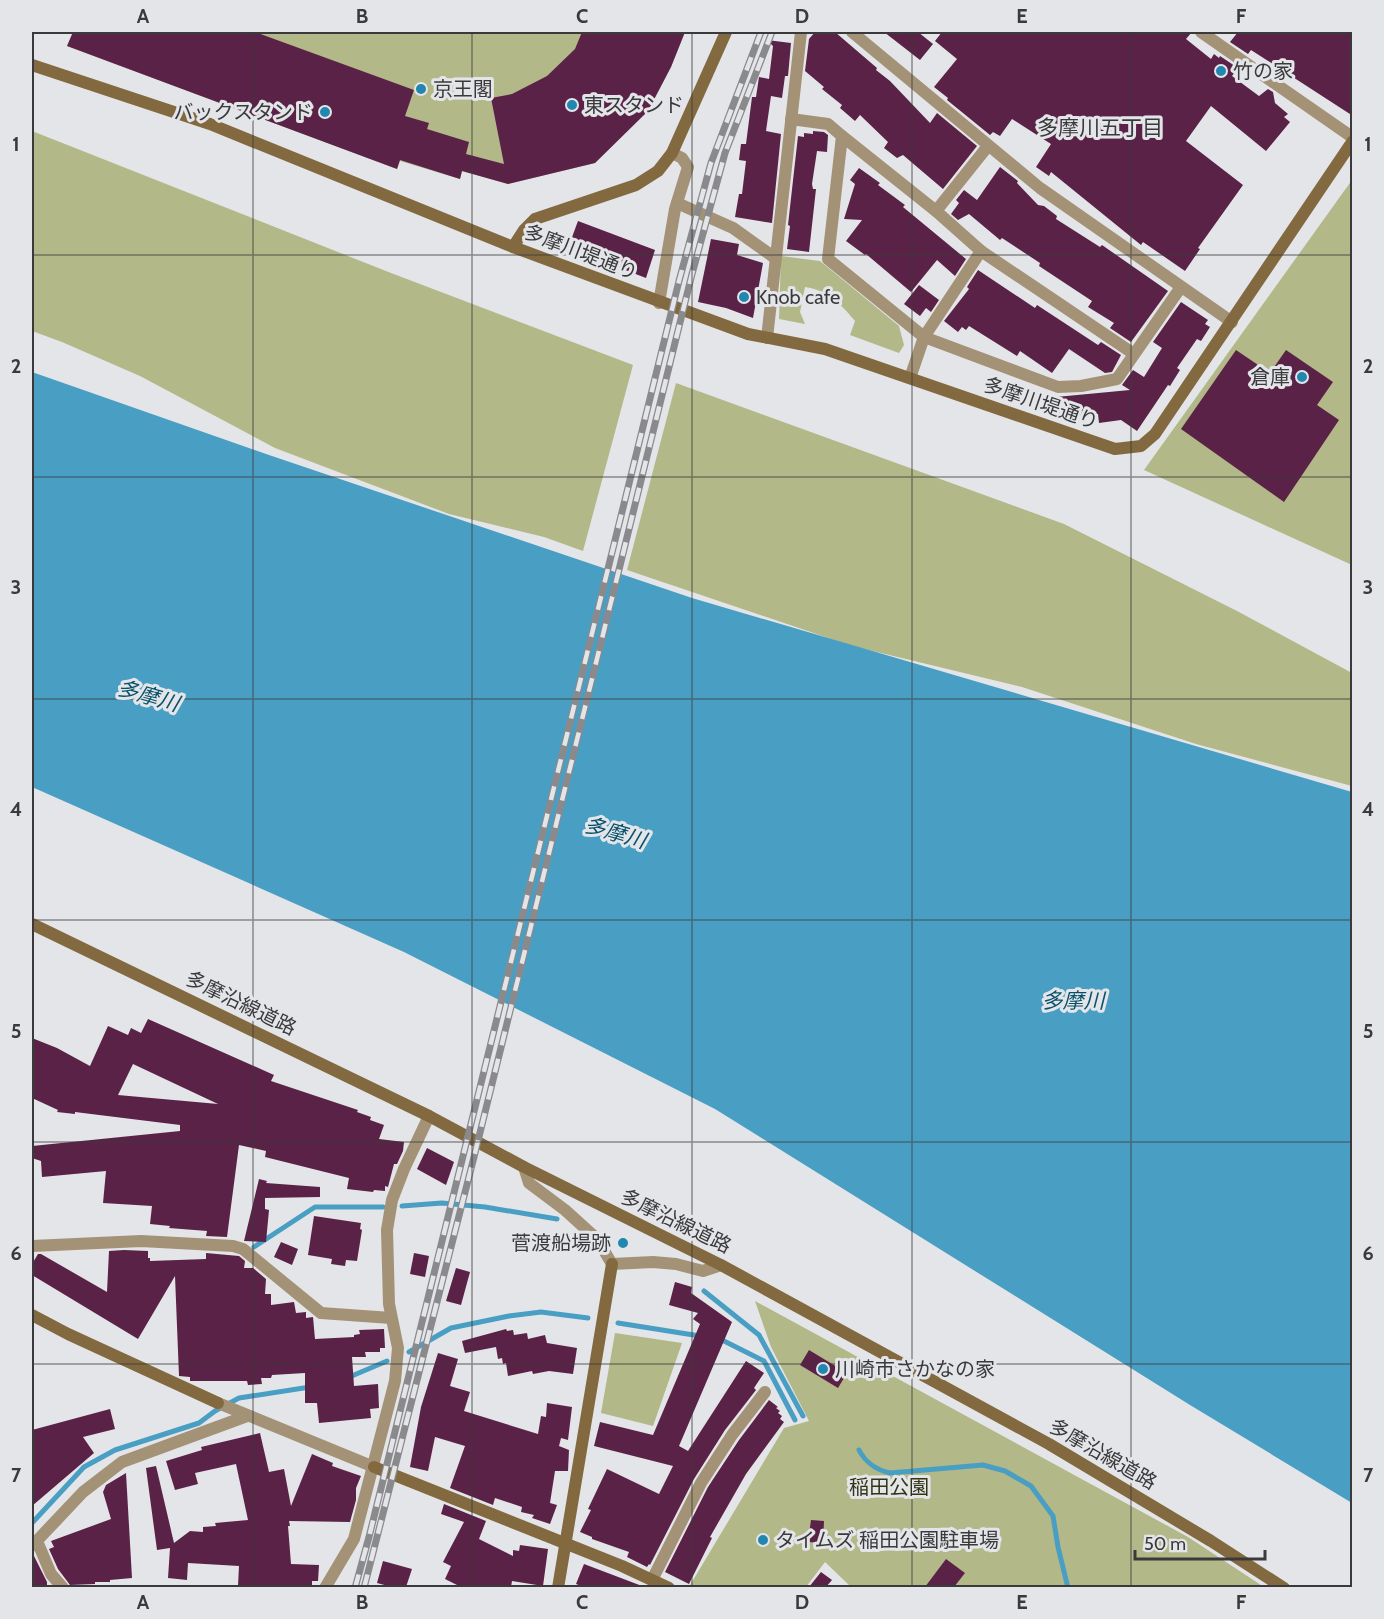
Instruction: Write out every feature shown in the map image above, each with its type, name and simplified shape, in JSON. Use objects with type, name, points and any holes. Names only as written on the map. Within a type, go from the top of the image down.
[{"type":"street","points":[[513,247],[524,230],[535,219],[636,185],[658,171],[672,153],[726,32]]},
{"type":"street","points":[[767,338],[801,32]]},
{"type":"street","points":[[852,32],[1040,188],[1232,322],[1353,140],[1202,32]]},
{"type":"street","name":"多摩川堤通り","points":[[32,65],[210,124],[513,247],[659,303],[748,334],[825,349],[1105,446],[1124,449],[1141,446],[1155,434],[1232,322]]},
{"type":"street","points":[[791,119],[828,124],[936,211],[981,251],[1134,354]]},
{"type":"street","points":[[842,136],[828,259],[924,337],[1058,387],[1081,386],[1117,379],[1181,287]]},
{"type":"street","points":[[936,211],[988,146]]},
{"type":"street","points":[[659,303],[677,203],[688,167],[682,158],[672,153]]},
{"type":"street","points":[[677,203],[733,228],[775,258]]},
{"type":"street","points":[[910,378],[924,337],[981,251]]},
{"type":"street","name":"多摩沿線道路","points":[[32,924],[429,1116],[524,1167],[721,1265],[1048,1444],[1284,1587]]},
{"type":"street","points":[[325,1587],[354,1539],[395,1381],[398,1348],[389,1304],[387,1230],[392,1200],[429,1116]]},
{"type":"street","points":[[524,1167],[529,1183],[565,1210],[597,1239],[612,1264],[558,1587]]},
{"type":"street","points":[[32,1246],[141,1241],[233,1246],[243,1249],[321,1313],[391,1318]]},
{"type":"street","points":[[612,1264],[653,1262],[676,1264],[703,1271],[721,1265]]},
{"type":"street","points":[[32,1315],[68,1334],[246,1416],[622,1566],[669,1587]]},
{"type":"street","points":[[652,1580],[701,1483],[732,1435],[765,1392]]},
{"type":"street","points":[[63,1587],[51,1574],[34,1544],[83,1492],[122,1462],[246,1416]]},
{"type":"green space","name":"京王閣","points":[[73,32],[685,32],[671,67],[648,111],[595,163],[508,184],[462,171],[460,179],[400,161],[397,169],[67,46]]},
{"type":"green space","points":[[32,131],[391,273],[633,365],[583,551],[544,537],[449,514],[275,448],[140,376],[32,331]]},
{"type":"green space","points":[[1352,180],[1352,565],[1144,470]]},
{"type":"green space","points":[[781,256],[820,261],[899,326],[904,345],[899,353],[850,335],[855,321],[833,299],[821,291],[805,287],[800,312],[805,324],[779,319]]},
{"type":"green space","points":[[676,383],[1064,524],[1237,611],[1352,673],[1352,786],[1196,744],[1022,687],[852,646],[627,570]]},
{"type":"green space","name":"稲田公園","points":[[755,1301],[1188,1537],[1264,1587],[851,1587],[825,1562],[806,1587],[689,1587],[784,1428],[809,1421],[771,1347]]},
{"type":"green space","points":[[615,1333],[682,1343],[653,1426],[601,1413]]},
{"type":"water","name":"多摩川","points":[[32,372],[692,598],[1352,792],[1352,1503],[1190,1405],[715,1109],[404,952],[32,787]]},
{"type":"building","name":"京王閣","points":[[73,32],[255,32],[414,90],[405,116],[429,123],[427,129],[469,142],[466,154],[504,164],[491,98],[512,94],[547,76],[575,49],[582,32],[685,32],[671,67],[648,111],[595,163],[508,184],[462,171],[460,179],[400,160],[397,169],[67,46]]},
{"type":"building","points":[[815,32],[835,32],[877,68],[876,70],[890,81],[930,123],[937,113],[977,146],[943,189],[903,155],[897,158],[884,148],[888,142],[860,115],[855,121],[840,108],[842,105],[822,89],[824,87],[805,71],[809,39]]},
{"type":"building","points":[[884,32],[918,32],[933,44],[920,60]]},
{"type":"building","points":[[942,32],[1192,32],[1186,39],[1211,59],[1214,54],[1219,58],[1220,56],[1238,68],[1232,76],[1259,96],[1268,89],[1273,92],[1275,103],[1288,114],[1284,117],[1290,122],[1266,151],[1211,106],[1186,141],[1243,185],[1198,248],[1200,249],[1185,271],[1143,242],[1141,245],[1051,172],[1049,176],[1036,167],[1051,144],[1012,119],[1000,136],[993,132],[990,135],[947,100],[948,98],[934,87],[957,59],[935,41]]},
{"type":"building","points":[[1238,32],[1353,32],[1353,116],[1251,50],[1248,54],[1230,42]]},
{"type":"building","points":[[767,40],[791,43],[788,76],[785,76],[782,98],[771,96],[766,131],[781,134],[772,223],[735,217],[739,194],[742,194],[746,161],[739,160],[741,144],[746,144],[752,97],[756,97],[759,77],[769,79],[773,46]]},
{"type":"building","points":[[813,131],[824,132],[828,135],[827,152],[817,151],[812,184],[813,189],[816,189],[809,252],[787,249],[798,136],[804,137],[804,133],[813,134]]},
{"type":"building","points":[[1000,167],[1018,181],[1017,183],[1038,205],[1044,206],[1057,216],[1056,219],[1100,247],[1102,245],[1168,291],[1131,342],[1110,328],[1114,323],[1088,307],[1092,301],[1039,266],[1040,263],[1002,238],[1000,240],[969,214],[958,220],[951,214],[959,203],[956,200],[964,190],[977,200]]},
{"type":"building","points":[[859,168],[880,183],[878,185],[905,205],[903,207],[966,259],[955,276],[937,260],[911,292],[866,254],[846,241],[862,220],[844,219],[855,184],[850,180]]},
{"type":"building","points":[[578,221],[655,250],[646,278],[568,248]]},
{"type":"building","points":[[711,239],[739,244],[737,255],[763,263],[753,318],[726,308],[698,302]]},
{"type":"building","points":[[978,270],[1035,308],[1037,305],[1098,345],[1101,342],[1121,355],[1112,372],[1105,373],[1069,349],[1052,373],[1020,351],[1017,356],[969,326],[966,330],[962,327],[958,332],[944,321],[969,289],[967,287]]},
{"type":"building","points":[[919,285],[939,300],[931,312],[926,308],[920,316],[904,304]]},
{"type":"building","points":[[1181,302],[1208,320],[1205,324],[1210,327],[1201,341],[1197,339],[1177,368],[1180,370],[1170,386],[1168,385],[1137,431],[1121,420],[1099,423],[1098,414],[1065,417],[1065,413],[1057,414],[1056,397],[1130,390],[1122,385],[1133,370],[1144,377],[1162,348],[1153,342]]},
{"type":"building","points":[[1236,350],[1270,373],[1286,350],[1333,382],[1317,405],[1339,420],[1284,502],[1181,429]]},
{"type":"building","points":[[148,1019],[274,1075],[271,1081],[358,1110],[357,1112],[371,1117],[370,1120],[384,1125],[379,1139],[404,1142],[403,1151],[397,1164],[394,1164],[388,1187],[385,1186],[385,1191],[374,1190],[373,1192],[347,1189],[349,1178],[265,1157],[266,1151],[239,1145],[227,1237],[206,1236],[207,1231],[150,1224],[152,1206],[103,1203],[106,1171],[42,1177],[41,1161],[32,1158],[32,1146],[180,1131],[180,1125],[75,1112],[75,1114],[57,1112],[58,1110],[32,1098],[32,1038],[57,1048],[90,1066],[108,1026],[128,1035],[131,1028],[141,1033]],"holes":[[[133,1064],[218,1104],[118,1095]]]},
{"type":"building","points":[[427,1148],[454,1162],[446,1185],[417,1169]]},
{"type":"building","points":[[259,1179],[267,1181],[266,1183],[320,1187],[320,1197],[265,1198],[265,1209],[269,1210],[266,1242],[244,1241]]},
{"type":"building","points":[[314,1216],[361,1223],[357,1261],[346,1260],[345,1266],[331,1264],[332,1259],[308,1255]]},
{"type":"building","points":[[281,1242],[298,1249],[292,1265],[274,1257]]},
{"type":"building","points":[[109,1251],[148,1251],[150,1261],[206,1259],[206,1253],[239,1256],[245,1261],[244,1268],[253,1268],[266,1279],[265,1294],[271,1294],[271,1305],[294,1302],[296,1313],[306,1312],[306,1318],[313,1317],[315,1339],[354,1337],[360,1334],[359,1330],[384,1329],[385,1348],[380,1348],[380,1352],[365,1352],[366,1357],[352,1357],[354,1386],[378,1384],[379,1408],[370,1409],[371,1418],[319,1423],[317,1403],[305,1403],[305,1373],[272,1375],[271,1378],[261,1378],[262,1384],[248,1385],[247,1381],[190,1381],[190,1377],[179,1376],[175,1276],[138,1339],[32,1275],[32,1264],[38,1254],[41,1254],[107,1292]]},
{"type":"building","points":[[414,1253],[429,1256],[425,1277],[410,1274]]},
{"type":"building","points":[[456,1268],[470,1272],[461,1305],[446,1301]]},
{"type":"building","points":[[675,1282],[692,1287],[691,1293],[732,1322],[679,1446],[688,1451],[746,1361],[764,1373],[754,1388],[756,1390],[725,1430],[694,1479],[647,1567],[627,1557],[629,1552],[592,1539],[580,1532],[607,1469],[659,1494],[673,1466],[594,1446],[600,1422],[653,1435],[700,1324],[693,1319],[698,1313],[669,1305]]},
{"type":"building","points":[[506,1329],[507,1331],[513,1330],[514,1335],[527,1333],[528,1339],[545,1335],[547,1343],[577,1348],[573,1374],[549,1371],[533,1374],[532,1371],[508,1376],[506,1363],[503,1364],[502,1358],[498,1359],[496,1347],[465,1353],[462,1341]]},
{"type":"building","name":"川崎市さかなの家","points":[[809,1350],[847,1373],[838,1388],[800,1365]]},
{"type":"building","points":[[438,1353],[458,1359],[450,1386],[470,1392],[464,1411],[538,1434],[541,1416],[546,1417],[547,1403],[572,1407],[568,1440],[561,1438],[559,1446],[569,1450],[568,1471],[555,1471],[550,1503],[557,1505],[550,1524],[532,1518],[534,1515],[521,1512],[522,1507],[495,1498],[493,1505],[450,1488],[465,1446],[435,1437],[428,1471],[410,1467],[421,1407]]},
{"type":"building","points":[[769,1400],[778,1407],[776,1408],[780,1411],[778,1413],[782,1416],[780,1419],[784,1422],[746,1474],[710,1537],[712,1538],[689,1584],[665,1572],[708,1487]]},
{"type":"building","points":[[110,1409],[115,1429],[83,1437],[94,1453],[32,1506],[32,1430]]},
{"type":"building","points":[[260,1433],[269,1472],[284,1469],[291,1506],[312,1454],[333,1463],[332,1466],[361,1476],[356,1488],[356,1500],[350,1522],[289,1521],[291,1564],[319,1565],[318,1581],[312,1581],[312,1587],[238,1586],[239,1566],[188,1563],[187,1580],[168,1578],[170,1548],[157,1550],[146,1468],[156,1466],[174,1543],[190,1531],[203,1532],[203,1527],[216,1526],[215,1523],[248,1520],[236,1464],[195,1473],[198,1484],[175,1490],[166,1461],[202,1450],[201,1447]]},
{"type":"building","points":[[126,1473],[132,1578],[95,1582],[95,1584],[70,1585],[58,1569],[49,1549],[54,1547],[51,1541],[111,1519],[103,1492],[106,1485]]},
{"type":"building","points":[[444,1504],[486,1521],[479,1539],[513,1556],[513,1550],[519,1551],[520,1545],[548,1549],[543,1586],[512,1581],[511,1587],[461,1587],[445,1579],[451,1566],[443,1562],[464,1522],[441,1514]]},
{"type":"building","points":[[811,1520],[824,1521],[823,1543],[808,1542]]},
{"type":"building","points":[[34,1556],[47,1582],[47,1587],[32,1587],[32,1557]]},
{"type":"building","points":[[946,1559],[965,1573],[954,1587],[925,1587]]},
{"type":"building","points":[[383,1561],[412,1569],[406,1587],[392,1587],[377,1583]]},
{"type":"building","points":[[584,1564],[642,1587],[584,1587],[576,1584]]},
{"type":"building","points":[[821,1572],[832,1580],[826,1587],[809,1587]]},
{"type":"waterway","points":[[402,1206],[442,1203],[485,1207],[557,1219]]},
{"type":"waterway","points":[[254,1247],[315,1207],[383,1207]]},
{"type":"waterway","points":[[704,1291],[759,1335],[803,1416]]},
{"type":"waterway","points":[[409,1352],[451,1328],[509,1316],[541,1312],[588,1318]]},
{"type":"waterway","points":[[618,1323],[700,1336]]},
{"type":"waterway","points":[[718,1338],[764,1361],[795,1420]]},
{"type":"waterway","points":[[347,1378],[387,1361]]},
{"type":"waterway","points":[[32,1523],[84,1467],[115,1450],[199,1423],[239,1398],[310,1387]]},
{"type":"waterway","points":[[859,1450],[872,1465],[890,1473],[983,1465],[1005,1471],[1031,1486],[1053,1516],[1068,1588]]},
{"type":"railway","points":[[355,1588],[679,281],[711,163],[761,32]]},
{"type":"railway","points":[[364,1588],[473,1161],[692,274],[725,153],[772,32]]},
{"type":"place","name":"竹の家","points":[[1221,71]]},
{"type":"place","name":"京王閣","points":[[421,89]]},
{"type":"place","name":"東スタンド","points":[[572,105]]},
{"type":"place","name":"バックスタンド","points":[[325,112]]},
{"type":"place","name":"Knob cafe","points":[[744,297]]},
{"type":"place","name":"倉庫","points":[[1302,377]]},
{"type":"place","name":"菅渡船場跡","points":[[623,1243]]},
{"type":"place","name":"川崎市さかなの家","points":[[823,1369]]},
{"type":"place","name":"タイムズ 稲田公園駐車場","points":[[763,1540]]},
{"type":"district","name":"多摩川五丁目","points":[[1100,128]]}]
